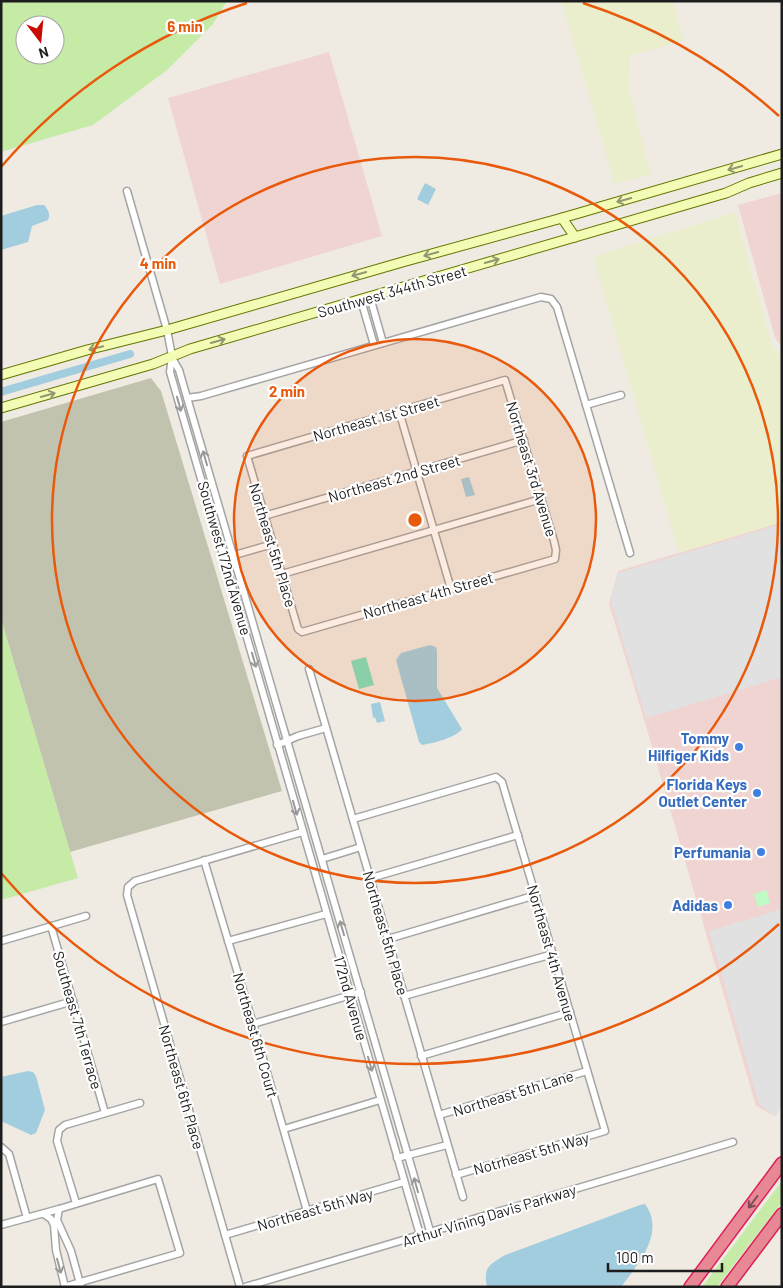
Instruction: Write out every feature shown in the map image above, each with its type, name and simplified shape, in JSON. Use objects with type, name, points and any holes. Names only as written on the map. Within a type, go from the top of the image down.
[{"type":"highway","points":[[690,1287],[782,1163]]},
{"type":"highway","points":[[727,1287],[782,1214]]},
{"type":"main road","name":"Southwest 344th Street","points":[[1,375],[87,350],[167,330],[782,154]]},
{"type":"main road","name":"Southwest 344th Street","points":[[1,408],[153,364],[190,349],[726,192],[782,173]]},
{"type":"main road","points":[[562,218],[575,237]]},
{"type":"main road","points":[[562,218],[564,240]]},
{"type":"street","name":"Southwest 172nd Avenue","points":[[126,191],[167,330],[172,356],[179,370],[292,757]]},
{"type":"street","points":[[187,398],[201,396],[546,297],[555,302],[557,307],[630,553]]},
{"type":"street","points":[[366,298],[383,343]]},
{"type":"street","points":[[366,298],[374,346]]},
{"type":"street","name":"Southwest 172nd Avenue","points":[[172,356],[170,372],[282,761]]},
{"type":"street","name":"Northeast 1st Street","points":[[247,456],[506,380]]},
{"type":"street","name":"Northeast 3rd Avenue","points":[[506,380],[556,550],[555,559]]},
{"type":"street","points":[[586,405],[621,395]]},
{"type":"street","points":[[399,411],[451,589]]},
{"type":"street","name":"Northeast 2nd Street","points":[[264,516],[524,440]]},
{"type":"street","name":"Northeast 5th Place","points":[[247,456],[298,628],[302,632]]},
{"type":"street","points":[[282,574],[541,499]]},
{"type":"street","points":[[224,558],[273,544]]},
{"type":"street","name":"Northeast 4th Street","points":[[302,632],[555,559]]},
{"type":"street","name":"Northeast 5th Place","points":[[309,669],[463,1197]]},
{"type":"street","points":[[277,745],[326,728]]},
{"type":"street","name":"172nd Avenue","points":[[292,757],[430,1231]]},
{"type":"street","name":"172nd Avenue","points":[[282,761],[420,1235]]},
{"type":"street","name":"Northeast 4th Avenue","points":[[353,819],[496,777],[502,782],[605,1131]]},
{"type":"street","points":[[204,860],[302,832]]},
{"type":"street","points":[[371,878],[518,835]]},
{"type":"street","points":[[322,859],[361,847]]},
{"type":"street","name":"Northeast 6th Place","points":[[204,860],[135,881],[128,887],[127,895],[240,1287]]},
{"type":"street","name":"Northeast 6th Court","points":[[204,860],[307,1211]]},
{"type":"street","points":[[388,939],[536,895]]},
{"type":"street","points":[[228,941],[326,914]]},
{"type":"street","points":[[1,941],[86,916]]},
{"type":"street","name":"Southeast 7th Terrace","points":[[51,926],[105,1113]]},
{"type":"street","points":[[404,996],[553,954]]},
{"type":"street","points":[[253,1024],[360,992]]},
{"type":"street","points":[[1,1022],[73,1001]]},
{"type":"street","points":[[421,1056],[570,1012]]},
{"type":"street","name":"Northeast 5th Lane","points":[[439,1116],[587,1071]]},
{"type":"street","points":[[284,1129],[380,1100]]},
{"type":"street","points":[[76,1203],[57,1141],[59,1130],[65,1125],[140,1103]]},
{"type":"street","name":"Notrheast 5th Way","points":[[456,1175],[605,1131]]},
{"type":"street","name":"Arthur Vining Davis Parkway","points":[[245,1287],[733,1142]]},
{"type":"street","points":[[397,1158],[448,1145]]},
{"type":"street","points":[[2,1147],[9,1154],[27,1218]]},
{"type":"street","points":[[1,1225],[44,1214],[158,1179],[180,1253],[81,1284],[65,1287],[55,1246],[53,1222],[44,1214]]},
{"type":"street","name":"Northeast 5th Way","points":[[225,1235],[404,1182]]},
{"type":"street","points":[[60,1209],[57,1220],[68,1243],[81,1284]]},
{"type":"street","points":[[55,1246],[62,1241],[68,1243]]},
{"type":"shaded area","points":[[561,1],[673,1],[684,40],[630,56],[629,91],[651,174],[615,184]]},
{"type":"shaded area","points":[[329,52],[382,236],[220,284],[168,98]]},
{"type":"shaded area","points":[[782,193],[782,347],[775,338],[738,205]]},
{"type":"shaded area","points":[[735,212],[772,346],[782,356],[782,522],[679,553],[593,257]]},
{"type":"shaded area","points":[[151,378],[161,391],[282,791],[70,852],[1,619],[1,422]]},
{"type":"shaded area","points":[[782,522],[782,1107],[775,1116],[756,1106],[609,604],[618,571]]},
{"type":"shaded area","points":[[782,524],[782,677],[646,718],[611,601],[618,573]]},
{"type":"shaded area","points":[[782,909],[782,1107],[775,1116],[759,1104],[709,931]]},
{"type":"green space","points":[[1,1],[227,1],[213,24],[167,70],[93,125],[1,152]]},
{"type":"green space","points":[[1,619],[78,878],[1,900]]},
{"type":"green space","points":[[366,657],[374,685],[359,689],[351,661]]},
{"type":"green space","points":[[766,890],[770,903],[758,907],[754,894]]},
{"type":"green space","points":[[782,1181],[782,1202],[717,1287],[702,1287]]},
{"type":"water","points":[[425,183],[436,189],[428,205],[417,199]]},
{"type":"water","points":[[37,205],[44,205],[48,210],[48,220],[32,226],[28,242],[1,250],[1,216]]},
{"type":"water","points":[[469,477],[475,495],[466,497],[461,479]]},
{"type":"water","points":[[430,645],[436,647],[437,650],[437,688],[462,729],[449,737],[422,745],[419,742],[396,660],[401,653]]},
{"type":"water","points":[[380,702],[385,721],[377,723],[375,717],[373,718],[371,704]]},
{"type":"water","points":[[28,1071],[33,1072],[36,1076],[45,1110],[36,1133],[31,1135],[1,1121],[1,1077]]},
{"type":"water","points":[[645,1204],[651,1215],[651,1237],[642,1258],[621,1287],[487,1287],[486,1275],[488,1267],[505,1255]]},
{"type":"waterway","points":[[1,392],[130,354]]},
{"type":"place","name":"Tommy Hilfiger Kids","points":[[739,747]]},
{"type":"place","name":"Florida Keys Outlet Center","points":[[757,793]]},
{"type":"place","name":"Perfumania","points":[[761,852]]},
{"type":"place","name":"Adidas","points":[[728,905]]}]
